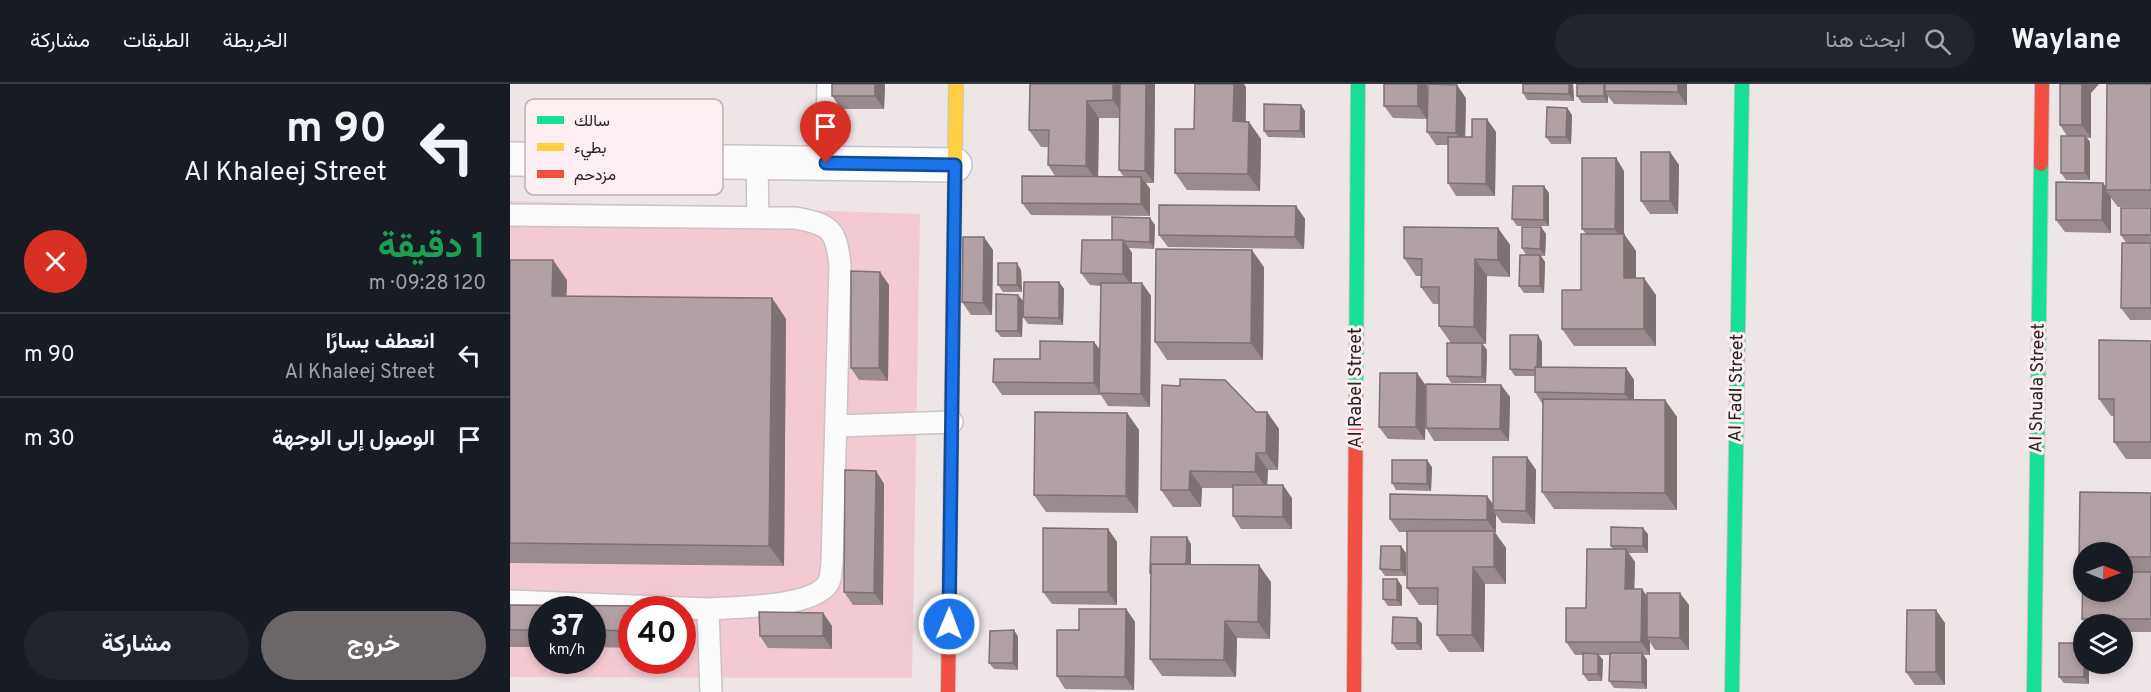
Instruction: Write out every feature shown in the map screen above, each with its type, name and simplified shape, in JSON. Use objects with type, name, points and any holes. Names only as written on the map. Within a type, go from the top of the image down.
[{"type":"street","points":[[948,692],[956,84]]},
{"type":"street","name":"Al Rabel Street","points":[[1354,692],[1358,84]]},
{"type":"street","name":"Al Fadl Street","points":[[1732,692],[1742,84]]},
{"type":"street","name":"Al Shuala Street","points":[[2034,692],[2042,84]]},
{"type":"street","points":[[510,159],[525,159]]},
{"type":"street","points":[[723,162],[955,165]]},
{"type":"lane","points":[[826,163],[828,84]]},
{"type":"lane","points":[[757,162],[758,217]]},
{"type":"lane","points":[[510,215],[796,218],[822,223],[837,239],[840,265],[832,563],[828,582],[813,597],[798,601],[708,609],[510,601]]},
{"type":"lane","points":[[837,426],[952,422]]},
{"type":"lane","points":[[708,609],[711,692]]},
{"type":"shaded area","points":[[510,201],[920,214],[912,678],[510,677]]},
{"type":"building","points":[[832,84],[875,84],[875,96],[832,96]]},
{"type":"building","points":[[1030,84],[1113,84],[1113,100],[1087,101],[1086,166],[1048,165],[1049,130],[1029,130]]},
{"type":"building","points":[[1120,84],[1146,84],[1145,171],[1119,170]]},
{"type":"building","points":[[1195,84],[1234,84],[1233,121],[1249,122],[1248,174],[1175,173],[1175,129],[1194,129]]},
{"type":"building","points":[[1384,84],[1418,84],[1418,106],[1384,106]]},
{"type":"building","points":[[1428,84],[1457,85],[1456,133],[1427,132]]},
{"type":"building","points":[[1523,84],[1569,84],[1569,94],[1523,93]]},
{"type":"building","points":[[1577,84],[1604,84],[1604,96],[1577,96]]},
{"type":"building","points":[[1605,84],[1678,84],[1678,92],[1605,91]]},
{"type":"building","points":[[2060,84],[2082,84],[2082,125],[2060,125]]},
{"type":"building","points":[[2107,84],[2151,84],[2151,190],[2106,190]]},
{"type":"building","points":[[1264,104],[1301,105],[1300,131],[1264,131]]},
{"type":"building","points":[[1547,107],[1567,108],[1566,137],[1546,137]]},
{"type":"building","points":[[1472,119],[1487,119],[1486,184],[1448,183],[1448,137],[1472,137]]},
{"type":"building","points":[[2061,136],[2085,136],[2085,173],[2061,173]]},
{"type":"building","points":[[1641,152],[1670,152],[1670,201],[1641,201]]},
{"type":"building","points":[[1582,158],[1616,158],[1615,229],[1582,229]]},
{"type":"building","points":[[1022,176],[1141,177],[1141,204],[1022,203]]},
{"type":"building","points":[[2056,182],[2103,183],[2102,220],[2056,220]]},
{"type":"building","points":[[1513,186],[1544,186],[1544,220],[1512,219]]},
{"type":"building","points":[[1159,205],[1296,206],[1295,237],[1159,235]]},
{"type":"building","points":[[2121,208],[2151,208],[2151,235],[2121,235]]},
{"type":"building","points":[[1112,217],[1150,218],[1150,242],[1112,240]]},
{"type":"building","points":[[1404,227],[1498,228],[1498,260],[1475,259],[1474,327],[1439,326],[1439,287],[1421,287],[1422,259],[1404,258]]},
{"type":"building","points":[[1522,227],[1541,227],[1540,249],[1522,248]]},
{"type":"building","points":[[1581,234],[1624,234],[1624,278],[1644,278],[1644,329],[1562,329],[1562,290],[1581,290]]},
{"type":"building","points":[[963,237],[984,237],[983,303],[962,302]]},
{"type":"building","points":[[1082,240],[1123,240],[1123,274],[1081,273]]},
{"type":"building","points":[[2122,243],[2151,243],[2151,308],[2121,308]]},
{"type":"building","points":[[1156,249],[1252,250],[1251,343],[1155,342]]},
{"type":"building","points":[[1520,255],[1540,255],[1540,286],[1519,286]]},
{"type":"building","points":[[510,260],[553,260],[552,296],[772,298],[769,546],[510,543]]},
{"type":"building","points":[[998,263],[1017,263],[1017,285],[998,285]]},
{"type":"building","points":[[851,271],[880,272],[879,368],[851,368]]},
{"type":"building","points":[[1024,282],[1059,282],[1059,318],[1023,317]]},
{"type":"building","points":[[1101,283],[1142,283],[1141,394],[1099,393]]},
{"type":"building","points":[[996,294],[1018,295],[1018,331],[996,331]]},
{"type":"building","points":[[1510,335],[1538,335],[1535,370],[1510,369]]},
{"type":"building","points":[[2099,340],[2151,341],[2151,442],[2114,442],[2114,399],[2099,399]]},
{"type":"building","points":[[1040,341],[1094,342],[1094,383],[993,382],[994,359],[1040,359]]},
{"type":"building","points":[[1447,343],[1482,343],[1482,377],[1447,376]]},
{"type":"building","points":[[1535,367],[1626,368],[1625,394],[1535,392]]},
{"type":"building","points":[[1380,373],[1417,373],[1416,427],[1379,427]]},
{"type":"building","points":[[1180,379],[1225,380],[1256,412],[1267,412],[1266,453],[1256,453],[1255,472],[1190,471],[1189,490],[1161,490],[1162,385],[1180,386]]},
{"type":"building","points":[[1426,384],[1501,385],[1500,429],[1426,428]]},
{"type":"building","points":[[1543,399],[1665,400],[1665,493],[1542,492]]},
{"type":"building","points":[[1035,412],[1127,413],[1126,496],[1034,495]]},
{"type":"building","points":[[1493,457],[1527,457],[1526,511],[1493,510]]},
{"type":"building","points":[[1392,460],[1427,460],[1427,484],[1392,483]]},
{"type":"building","points":[[845,470],[876,471],[874,593],[844,592]]},
{"type":"building","points":[[1233,485],[1283,485],[1283,517],[1233,516]]},
{"type":"building","points":[[2080,492],[2151,493],[2151,557],[2133,557],[2133,542],[2079,542]]},
{"type":"building","points":[[1390,494],[1487,496],[1487,520],[1390,519]]},
{"type":"building","points":[[1611,527],[1643,528],[1643,546],[1611,546]]},
{"type":"building","points":[[1043,528],[1108,529],[1108,592],[1043,592]]},
{"type":"building","points":[[1407,531],[1494,531],[1494,567],[1473,567],[1472,635],[1437,635],[1438,588],[1407,588]]},
{"type":"building","points":[[1151,537],[1187,537],[1186,564],[1151,564],[1150,573]]},
{"type":"building","points":[[1381,546],[1401,546],[1401,570],[1380,569]]},
{"type":"building","points":[[1587,549],[1626,549],[1625,589],[1642,589],[1641,642],[1566,642],[1566,608],[1586,608]]},
{"type":"building","points":[[1151,564],[1259,565],[1258,622],[1225,621],[1224,660],[1150,659]]},
{"type":"building","points":[[2133,572],[2151,572],[2151,619],[2133,619],[2133,614],[2082,614],[2082,602],[2133,602]]},
{"type":"building","points":[[1383,579],[1397,579],[1397,600],[1383,599]]},
{"type":"building","points":[[1647,593],[1680,593],[1680,638],[1647,637]]},
{"type":"building","points":[[510,605],[528,605],[528,630],[510,630]]},
{"type":"building","points":[[606,606],[618,606],[618,631],[606,630]]},
{"type":"building","points":[[1079,609],[1126,609],[1125,677],[1057,676],[1057,630],[1079,630]]},
{"type":"building","points":[[1907,610],[1936,610],[1936,672],[1906,672]]},
{"type":"building","points":[[759,612],[823,613],[823,636],[760,636]]},
{"type":"building","points":[[1393,617],[1417,618],[1417,643],[1392,643]]},
{"type":"building","points":[[1014,630],[1013,663],[989,663],[990,631]]},
{"type":"building","points":[[2059,643],[2073,643],[2073,674],[2084,674],[2084,677],[2059,677]]},
{"type":"building","points":[[1583,653],[1598,654],[1598,674],[1583,674]]},
{"type":"building","points":[[1610,653],[1642,653],[1642,682],[1609,681]]},
{"type":"traffic: fast","points":[[1356,391],[1358,84]]},
{"type":"traffic: fast","points":[[1732,692],[1742,84]]},
{"type":"traffic: fast","points":[[2034,692],[2041,164]]},
{"type":"traffic: slow","points":[[951,461],[956,84]]},
{"type":"traffic: jam","points":[[2041,164],[2042,84]]},
{"type":"traffic: jam","points":[[1354,692],[1356,391]]},
{"type":"traffic: jam","points":[[948,692],[951,461]]},
{"type":"route","points":[[826,163],[955,165],[949,624]]}]
